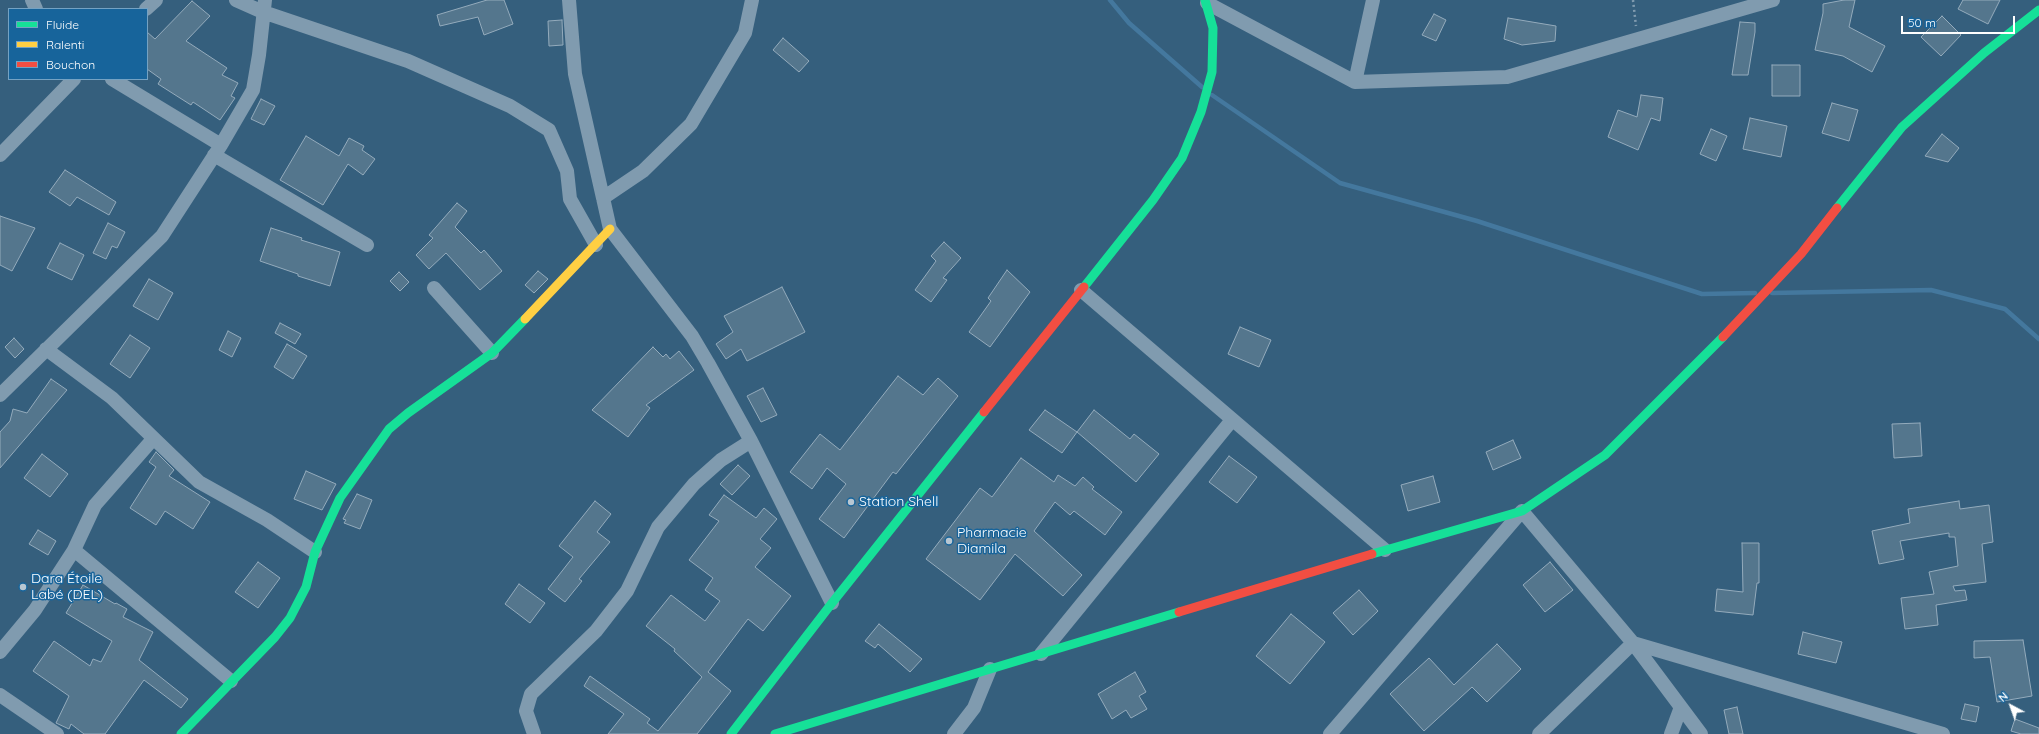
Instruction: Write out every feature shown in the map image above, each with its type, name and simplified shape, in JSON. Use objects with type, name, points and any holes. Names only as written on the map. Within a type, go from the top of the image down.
[{"type":"main road","points":[[731,734],[832,603],[1153,200],[1182,158],[1201,112],[1212,72],[1213,28],[1206,2]]},
{"type":"main road","points":[[775,734],[1386,550],[1522,511],[1605,455],[1723,337],[1801,254],[1902,127],[1984,53],[2039,10]]},
{"type":"main road","points":[[181,734],[275,636],[290,618],[306,587],[315,552],[340,498],[371,452],[389,430],[408,412],[492,353],[610,229]]},
{"type":"street","points":[[147,8],[156,0]]},
{"type":"street","points":[[236,0],[264,6],[408,61],[510,106],[549,130],[567,171],[570,199],[596,245]]},
{"type":"street","points":[[569,0],[575,74],[610,229],[692,336],[751,441],[832,603]]},
{"type":"street","points":[[603,198],[643,171],[691,124],[744,32],[752,0]]},
{"type":"street","points":[[1355,82],[1373,0]]},
{"type":"street","points":[[1206,2],[1355,82],[1507,77],[1637,38],[1773,0]]},
{"type":"street","points":[[0,395],[162,236],[218,150],[253,90],[260,55],[264,6]]},
{"type":"street","points":[[0,155],[73,80]]},
{"type":"street","points":[[113,80],[218,150],[367,245]]},
{"type":"street","points":[[434,288],[492,353]]},
{"type":"street","points":[[1081,290],[1386,550]]},
{"type":"street","points":[[46,349],[112,398],[136,419],[153,439],[199,482],[266,520],[315,552]]},
{"type":"street","points":[[1041,654],[1232,420]]},
{"type":"street","points":[[0,652],[35,610],[74,550],[95,505],[153,439]]},
{"type":"street","points":[[534,734],[526,711],[531,694],[596,631],[627,591],[658,527],[694,484],[721,460],[751,441]]},
{"type":"street","points":[[1330,734],[1522,511],[1633,643],[1701,734]]},
{"type":"street","points":[[74,550],[231,681]]},
{"type":"street","points":[[1539,734],[1633,643]]},
{"type":"street","points":[[1633,643],[1943,734]]},
{"type":"street","points":[[954,734],[974,708],[990,669]]},
{"type":"street","points":[[0,695],[57,734]]},
{"type":"street","points":[[1671,734],[1681,707]]},
{"type":"path","points":[[1633,0],[1637,38]]},
{"type":"building","points":[[487,0],[504,0],[513,24],[484,35],[478,17],[440,26],[437,15]]},
{"type":"building","points":[[1844,0],[1855,0],[1849,27],[1885,46],[1872,72],[1843,56],[1815,50],[1823,13],[1823,4]]},
{"type":"building","points":[[1963,0],[2000,0],[1988,24],[1958,9]]},
{"type":"building","points":[[192,1],[210,16],[186,41],[227,68],[222,75],[238,83],[231,96],[235,98],[220,120],[193,102],[191,105],[158,84],[161,79],[148,70],[148,33],[155,39]]},
{"type":"building","points":[[1434,14],[1446,20],[1436,41],[1422,35]]},
{"type":"building","points":[[1942,16],[1961,35],[1941,56],[1921,37]]},
{"type":"building","points":[[1508,18],[1556,26],[1555,41],[1522,45],[1504,39]]},
{"type":"building","points":[[562,20],[563,45],[549,46],[548,21]]},
{"type":"building","points":[[1740,22],[1755,23],[1755,32],[1748,75],[1732,75]]},
{"type":"building","points":[[783,38],[809,61],[799,72],[773,50]]},
{"type":"building","points":[[1772,65],[1800,65],[1800,96],[1772,96]]},
{"type":"building","points":[[1641,95],[1663,98],[1660,121],[1651,118],[1638,150],[1608,137],[1618,110],[1637,117]]},
{"type":"building","points":[[261,99],[275,106],[264,125],[251,119]]},
{"type":"building","points":[[1832,103],[1858,110],[1849,141],[1822,133]]},
{"type":"building","points":[[1750,118],[1787,126],[1781,157],[1743,149]]},
{"type":"building","points":[[1711,129],[1727,136],[1716,161],[1700,154]]},
{"type":"building","points":[[1942,134],[1959,148],[1948,162],[1925,156]]},
{"type":"building","points":[[306,136],[339,156],[349,138],[364,146],[362,150],[375,159],[363,175],[348,164],[323,205],[280,180]]},
{"type":"building","points":[[65,170],[116,202],[109,215],[77,197],[70,206],[49,192]]},
{"type":"building","points":[[457,203],[467,211],[455,227],[481,253],[484,250],[502,271],[480,290],[446,253],[429,269],[416,255],[433,238],[429,235]]},
{"type":"building","points":[[0,216],[35,228],[12,271],[0,265]]},
{"type":"building","points":[[108,223],[125,232],[117,248],[112,246],[106,259],[93,253]]},
{"type":"building","points":[[271,228],[302,238],[301,240],[340,252],[330,286],[298,276],[298,274],[260,261]]},
{"type":"building","points":[[944,242],[961,258],[943,278],[947,280],[931,302],[915,290],[936,261],[931,256]]},
{"type":"building","points":[[60,243],[84,255],[72,280],[47,268]]},
{"type":"building","points":[[1007,270],[1030,292],[990,347],[969,332],[991,301],[988,298]]},
{"type":"building","points":[[538,271],[548,279],[534,293],[525,285]]},
{"type":"building","points":[[399,272],[409,282],[400,291],[390,281]]},
{"type":"building","points":[[149,279],[173,293],[158,320],[133,306]]},
{"type":"building","points":[[782,287],[805,332],[747,361],[741,349],[726,359],[716,344],[733,332],[724,316]]},
{"type":"building","points":[[280,323],[301,334],[295,344],[275,333]]},
{"type":"building","points":[[1240,327],[1271,340],[1259,367],[1228,354]]},
{"type":"building","points":[[228,331],[241,338],[232,357],[219,350]]},
{"type":"building","points":[[130,335],[150,348],[130,378],[110,364]]},
{"type":"building","points":[[14,338],[24,349],[15,358],[5,347]]},
{"type":"building","points":[[287,344],[307,356],[293,379],[274,367]]},
{"type":"building","points":[[653,347],[663,357],[666,354],[670,359],[679,351],[694,370],[646,405],[650,408],[628,437],[592,410]]},
{"type":"building","points":[[898,376],[923,395],[938,378],[958,396],[896,474],[893,472],[844,538],[819,519],[846,484],[827,468],[812,489],[790,472],[820,434],[840,450]]},
{"type":"building","points":[[51,379],[67,390],[0,468],[0,432],[10,421],[13,409],[27,413]]},
{"type":"building","points":[[763,388],[777,415],[761,422],[747,396]]},
{"type":"building","points":[[1045,410],[1077,432],[1062,453],[1029,430]]},
{"type":"building","points":[[1094,410],[1130,439],[1134,434],[1159,454],[1136,482],[1077,432]]},
{"type":"building","points":[[1920,423],[1922,456],[1894,458],[1892,424]]},
{"type":"building","points":[[1513,440],[1521,458],[1493,470],[1486,452]]},
{"type":"building","points":[[156,452],[174,470],[169,476],[210,502],[193,529],[165,511],[156,525],[130,508],[156,467],[149,462]]},
{"type":"building","points":[[42,454],[68,474],[50,497],[24,478]]},
{"type":"building","points":[[1229,456],[1257,477],[1237,503],[1209,482]]},
{"type":"building","points":[[1021,458],[1054,482],[1058,475],[1075,486],[1083,477],[1094,487],[1092,489],[1122,512],[1105,535],[1074,511],[1070,515],[1055,502],[1034,531],[1082,575],[1063,596],[1015,554],[980,600],[926,559],[980,488],[992,497]]},
{"type":"building","points":[[738,465],[750,476],[732,495],[720,484]]},
{"type":"building","points":[[306,471],[336,484],[322,510],[294,499]]},
{"type":"building","points":[[1433,476],[1440,502],[1408,511],[1401,485]]},
{"type":"building","points":[[357,494],[372,500],[360,529],[344,523],[346,520],[343,519]]},
{"type":"building","points":[[724,495],[756,518],[764,508],[777,519],[760,539],[771,548],[755,567],[791,596],[763,631],[748,619],[708,672],[731,691],[697,734],[608,734],[624,714],[584,686],[590,676],[650,719],[647,723],[658,731],[702,677],[674,651],[675,649],[646,626],[671,595],[705,621],[720,601],[705,590],[713,578],[689,560],[719,521],[709,515]]},
{"type":"building","points":[[595,501],[611,514],[597,532],[610,542],[579,579],[582,581],[565,602],[548,589],[573,557],[559,546]]},
{"type":"building","points":[[1959,501],[1960,509],[1989,505],[1993,542],[1982,544],[1986,582],[1953,586],[1955,591],[1965,590],[1967,600],[1936,605],[1938,625],[1905,629],[1901,598],[1934,594],[1929,572],[1958,566],[1955,537],[1949,537],[1949,533],[1900,541],[1904,559],[1879,564],[1872,531],[1910,523],[1908,509]]},
{"type":"building","points":[[38,530],[56,541],[48,555],[29,544]]},
{"type":"building","points":[[1742,543],[1759,543],[1759,583],[1757,583],[1753,615],[1715,611],[1717,589],[1743,592]]},
{"type":"building","points":[[258,562],[280,578],[258,608],[235,592]]},
{"type":"building","points":[[1550,562],[1573,590],[1545,612],[1523,585]]},
{"type":"building","points":[[519,584],[545,603],[530,623],[505,604]]},
{"type":"building","points":[[83,585],[115,604],[116,603],[127,609],[123,617],[153,632],[139,660],[188,699],[181,708],[144,680],[105,734],[84,734],[71,724],[69,729],[56,723],[69,696],[33,671],[54,641],[90,666],[93,659],[101,662],[112,641],[66,613]]},
{"type":"building","points":[[1359,590],[1378,611],[1353,635],[1333,613]]},
{"type":"building","points":[[1291,614],[1325,642],[1290,684],[1256,656]]},
{"type":"building","points":[[879,624],[922,659],[910,672],[878,644],[875,648],[865,641]]},
{"type":"building","points":[[1803,632],[1842,642],[1836,663],[1798,654]]},
{"type":"building","points":[[2023,640],[2032,696],[1997,702],[1990,657],[1974,658],[1974,641]]},
{"type":"building","points":[[1497,644],[1521,669],[1487,702],[1472,687],[1424,731],[1390,694],[1429,658],[1454,685]]},
{"type":"building","points":[[1135,672],[1146,692],[1139,696],[1147,709],[1131,718],[1126,710],[1112,719],[1098,694]]},
{"type":"building","points":[[1965,704],[1979,707],[1976,722],[1961,719]]},
{"type":"building","points":[[1737,707],[1743,734],[1729,734],[1724,710]]},
{"type":"building","points":[[2015,719],[2039,728],[2039,734],[2021,734],[2011,731]]},
{"type":"waterway","points":[[1110,0],[1129,23],[1202,87]]},
{"type":"waterway","points":[[1212,95],[1340,183],[1477,221],[1702,294],[1755,293]]},
{"type":"waterway","points":[[1772,293],[1931,290],[2005,309],[2039,339]]},
{"type":"traffic: fast","points":[[1084,287],[1153,200],[1182,158],[1201,112],[1212,72],[1213,28],[1205,0]]},
{"type":"traffic: fast","points":[[1837,208],[1902,127],[1984,53],[2039,10]]},
{"type":"traffic: fast","points":[[181,734],[275,637],[290,618],[306,587],[315,552],[340,498],[389,429],[408,413],[492,353],[525,319]]},
{"type":"traffic: fast","points":[[1372,554],[1522,511],[1605,455],[1723,337]]},
{"type":"traffic: fast","points":[[731,734],[832,603],[984,412]]},
{"type":"traffic: fast","points":[[775,734],[1179,612]]},
{"type":"traffic: slow","points":[[525,319],[610,229]]},
{"type":"traffic: jam","points":[[1723,337],[1801,254],[1837,208]]},
{"type":"traffic: jam","points":[[984,412],[1084,287]]},
{"type":"traffic: jam","points":[[1179,612],[1372,554]]},
{"type":"place","name":"Station Shell","points":[[851,502]]},
{"type":"place","name":"Pharmacie Diamila","points":[[949,541]]},
{"type":"place","name":"Dara Étoile Labé (DEL)","points":[[23,587]]}]
